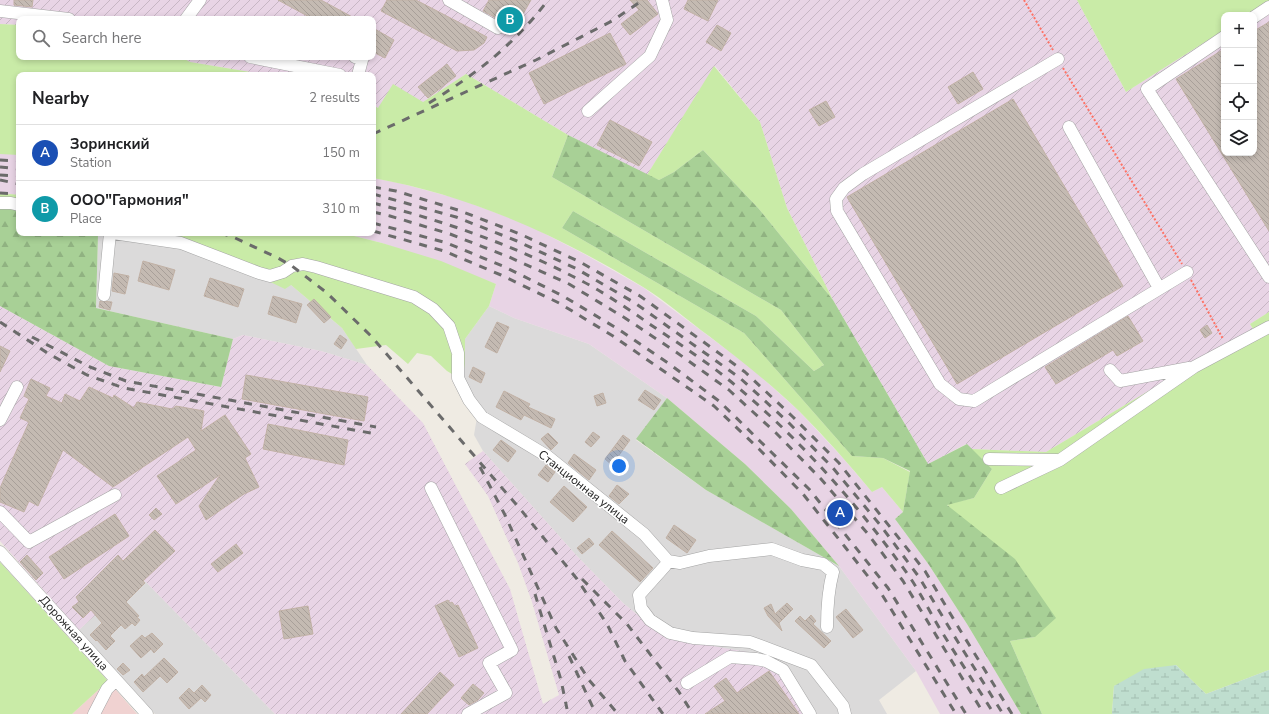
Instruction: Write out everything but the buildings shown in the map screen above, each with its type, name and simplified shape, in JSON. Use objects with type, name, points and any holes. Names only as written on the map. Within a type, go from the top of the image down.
[{"type":"street","points":[[188,16],[200,0]]},
{"type":"street","points":[[588,111],[650,56],[666,20],[662,0]]},
{"type":"street","points":[[455,1],[498,28]]},
{"type":"street","points":[[1257,15],[1269,7]]},
{"type":"street","points":[[0,11],[43,16]]},
{"type":"street","points":[[1221,40],[1147,89],[1269,277]]},
{"type":"street","points":[[1058,59],[863,174],[844,188],[836,199],[837,210],[940,384],[959,399],[974,401],[1187,272]]},
{"type":"street","points":[[265,60],[325,72]]},
{"type":"street","points":[[359,72],[362,60]]},
{"type":"street","points":[[1069,127],[1159,288]]},
{"type":"street","points":[[0,203],[16,204]]},
{"type":"street","points":[[104,295],[112,236]]},
{"type":"street","name":"Станционная улица","points":[[133,236],[181,243],[270,276],[283,272],[292,266],[303,264],[414,297],[432,308],[449,326],[458,353],[458,378],[469,400],[482,417],[547,456],[644,534],[668,561]]},
{"type":"street","points":[[1001,488],[1060,460],[1194,367],[1269,327]]},
{"type":"street","points":[[1110,370],[1120,381],[1194,367]]},
{"type":"street","points":[[0,420],[17,386]]},
{"type":"street","points":[[989,459],[1060,460]]},
{"type":"street","points":[[432,488],[512,650],[489,663],[506,693],[468,714]]},
{"type":"street","points":[[0,512],[29,542],[115,495]]},
{"type":"street","points":[[827,627],[829,585],[833,572],[823,564],[802,560],[772,549],[709,556],[680,563],[668,561],[639,595],[641,608],[650,620],[670,633],[693,638],[750,642],[811,665],[843,706],[845,714]]},
{"type":"street","name":"Дорожная улица","points":[[0,552],[147,714]]},
{"type":"street","points":[[687,683],[730,657],[766,661],[783,670],[810,714]]},
{"type":"street","points":[[94,714],[106,689],[116,680]]},
{"type":"path","points":[[1024,0],[1187,272],[1222,338],[1232,347]]},
{"type":"shaded area","points":[[0,0],[1077,0],[1126,92],[1221,32],[1221,156],[1257,156],[1257,12],[1252,12],[1269,1],[1269,312],[1250,324],[1255,333],[1172,377],[1046,452],[971,449],[966,444],[928,464],[833,300],[787,208],[760,122],[715,66],[647,175],[568,135],[466,74],[423,102],[378,108],[376,107],[376,72],[250,72],[189,62],[186,60],[376,60],[376,16],[16,16],[16,25],[0,24]]},
{"type":"shaded area","points":[[0,143],[16,147],[16,195],[0,193]]},
{"type":"shaded area","points":[[376,179],[399,183],[459,199],[526,224],[586,255],[644,288],[750,367],[798,410],[872,492],[882,487],[903,512],[895,519],[929,565],[967,624],[1021,714],[940,714],[916,671],[839,566],[791,509],[745,464],[667,398],[589,344],[514,318],[489,306],[496,284],[382,243],[354,236],[376,236]]},
{"type":"shaded area","points":[[98,236],[182,247],[291,285],[342,328],[367,365],[321,351],[243,335],[233,339],[96,308]]},
{"type":"shaded area","points":[[0,306],[109,366],[221,387],[233,339],[243,335],[321,351],[367,365],[423,423],[510,589],[543,704],[559,695],[532,602],[518,563],[488,496],[465,464],[483,451],[577,556],[623,603],[666,638],[753,653],[783,664],[814,714],[275,714],[139,575],[79,630],[0,541]]},
{"type":"shaded area","points":[[489,306],[514,318],[589,344],[667,398],[636,440],[706,490],[839,566],[916,671],[879,700],[887,714],[814,714],[666,638],[623,603],[577,556],[483,451],[474,435],[477,417],[462,380],[465,364],[465,339]]},
{"type":"shaded area","points":[[139,575],[275,714],[155,714],[79,630]]},
{"type":"shaded area","points":[[108,681],[137,714],[72,714]]},
{"type":"green space","points":[[1077,0],[1269,0],[1252,12],[1221,12],[1221,32],[1126,92]]},
{"type":"green space","points":[[0,24],[16,25],[16,60],[186,60],[190,62],[250,72],[16,72],[16,155],[0,154]]},
{"type":"green space","points":[[714,66],[760,122],[787,208],[833,300],[759,209],[703,150],[674,172],[659,180],[647,175]]},
{"type":"green space","points":[[466,74],[568,135],[552,177],[781,310],[824,365],[814,371],[756,316],[573,211],[562,228],[744,333],[852,456],[883,458],[910,472],[903,512],[882,487],[872,492],[818,431],[777,391],[721,345],[652,292],[612,268],[513,220],[444,195],[409,185],[376,179],[376,107],[378,108],[393,84],[423,102]]},
{"type":"green space","points":[[568,135],[659,180],[674,172],[703,150],[759,209],[833,300],[928,464],[967,444],[992,469],[974,498],[947,505],[1015,559],[1056,618],[1035,637],[1010,641],[1042,714],[1021,714],[967,624],[929,565],[895,519],[903,512],[910,471],[883,458],[852,456],[744,333],[562,228],[573,211],[756,316],[814,371],[824,365],[781,310],[552,177]]},
{"type":"green space","points":[[0,193],[16,195],[16,210],[0,208]]},
{"type":"green space","points":[[0,208],[16,210],[16,236],[98,236],[96,308],[233,339],[221,387],[109,366],[0,306]]},
{"type":"green space","points":[[107,236],[354,236],[441,261],[496,284],[489,306],[465,339],[465,364],[462,380],[447,371],[431,356],[417,353],[408,364],[386,345],[356,349],[342,328],[291,285],[285,289],[262,278],[182,247]]},
{"type":"green space","points":[[1269,312],[1269,670],[1206,694],[1176,665],[1114,686],[1112,714],[1042,714],[1010,641],[1035,637],[947,504],[974,498],[992,469],[971,449],[1046,452],[1172,377],[1255,332],[1250,324]]},
{"type":"green space","points":[[667,398],[745,464],[791,509],[839,566],[706,490],[636,439]]},
{"type":"green space","points":[[0,562],[108,681],[72,714],[0,714]]},
{"type":"green space","points":[[1176,665],[1206,694],[1269,670],[1269,714],[1112,714],[1114,686],[1144,669]]},
{"type":"railway","points":[[429,103],[463,81],[493,58],[522,31],[548,0]]},
{"type":"railway","points":[[376,133],[536,60],[612,21],[643,0]]},
{"type":"railway","points":[[0,160],[16,161]]},
{"type":"railway","points":[[0,167],[16,169]]},
{"type":"railway","points":[[0,175],[16,176]]},
{"type":"railway","points":[[0,180],[16,183]]},
{"type":"railway","points":[[376,188],[396,191],[458,210],[520,234],[580,262],[640,296],[745,372],[839,463],[925,571],[1012,714]]},
{"type":"railway","points":[[0,193],[16,194]]},
{"type":"railway","points":[[376,195],[456,217],[517,241],[577,269],[635,303],[740,378],[788,422],[833,468],[881,526],[919,577],[1003,714]]},
{"type":"railway","points":[[376,204],[450,225],[500,243],[572,276],[593,287],[624,307],[695,355],[735,385],[806,451],[870,524],[914,583],[940,629],[994,714]]},
{"type":"railway","points":[[376,213],[450,234],[509,257],[569,284],[625,318],[729,390],[776,433],[821,479],[868,534],[903,581],[984,714]]},
{"type":"railway","points":[[376,224],[447,243],[505,267],[563,296],[618,329],[668,363],[719,401],[809,489],[888,588],[966,714]]},
{"type":"railway","points":[[376,232],[444,251],[501,275],[559,303],[613,336],[714,406],[803,494],[845,547],[881,593],[956,714]]},
{"type":"railway","points":[[230,236],[292,266],[327,293],[371,336],[521,510],[577,579],[607,624],[625,661],[663,714]]},
{"type":"railway","points":[[0,322],[49,354],[87,375],[124,388],[376,434]]},
{"type":"railway","points":[[32,337],[90,367],[126,381],[376,427]]},
{"type":"railway","points":[[480,467],[505,515],[556,628],[589,680],[618,714]]},
{"type":"railway","points":[[582,579],[627,624],[679,692],[693,714]]},
{"type":"railway","points":[[535,594],[561,680],[567,709]]},
{"type":"railway","points":[[569,656],[596,714]]},
{"type":"place","name":"ООО\"Гармония\"","points":[[510,20]]},
{"type":"place","name":"Зоринский","points":[[840,513]]}]
